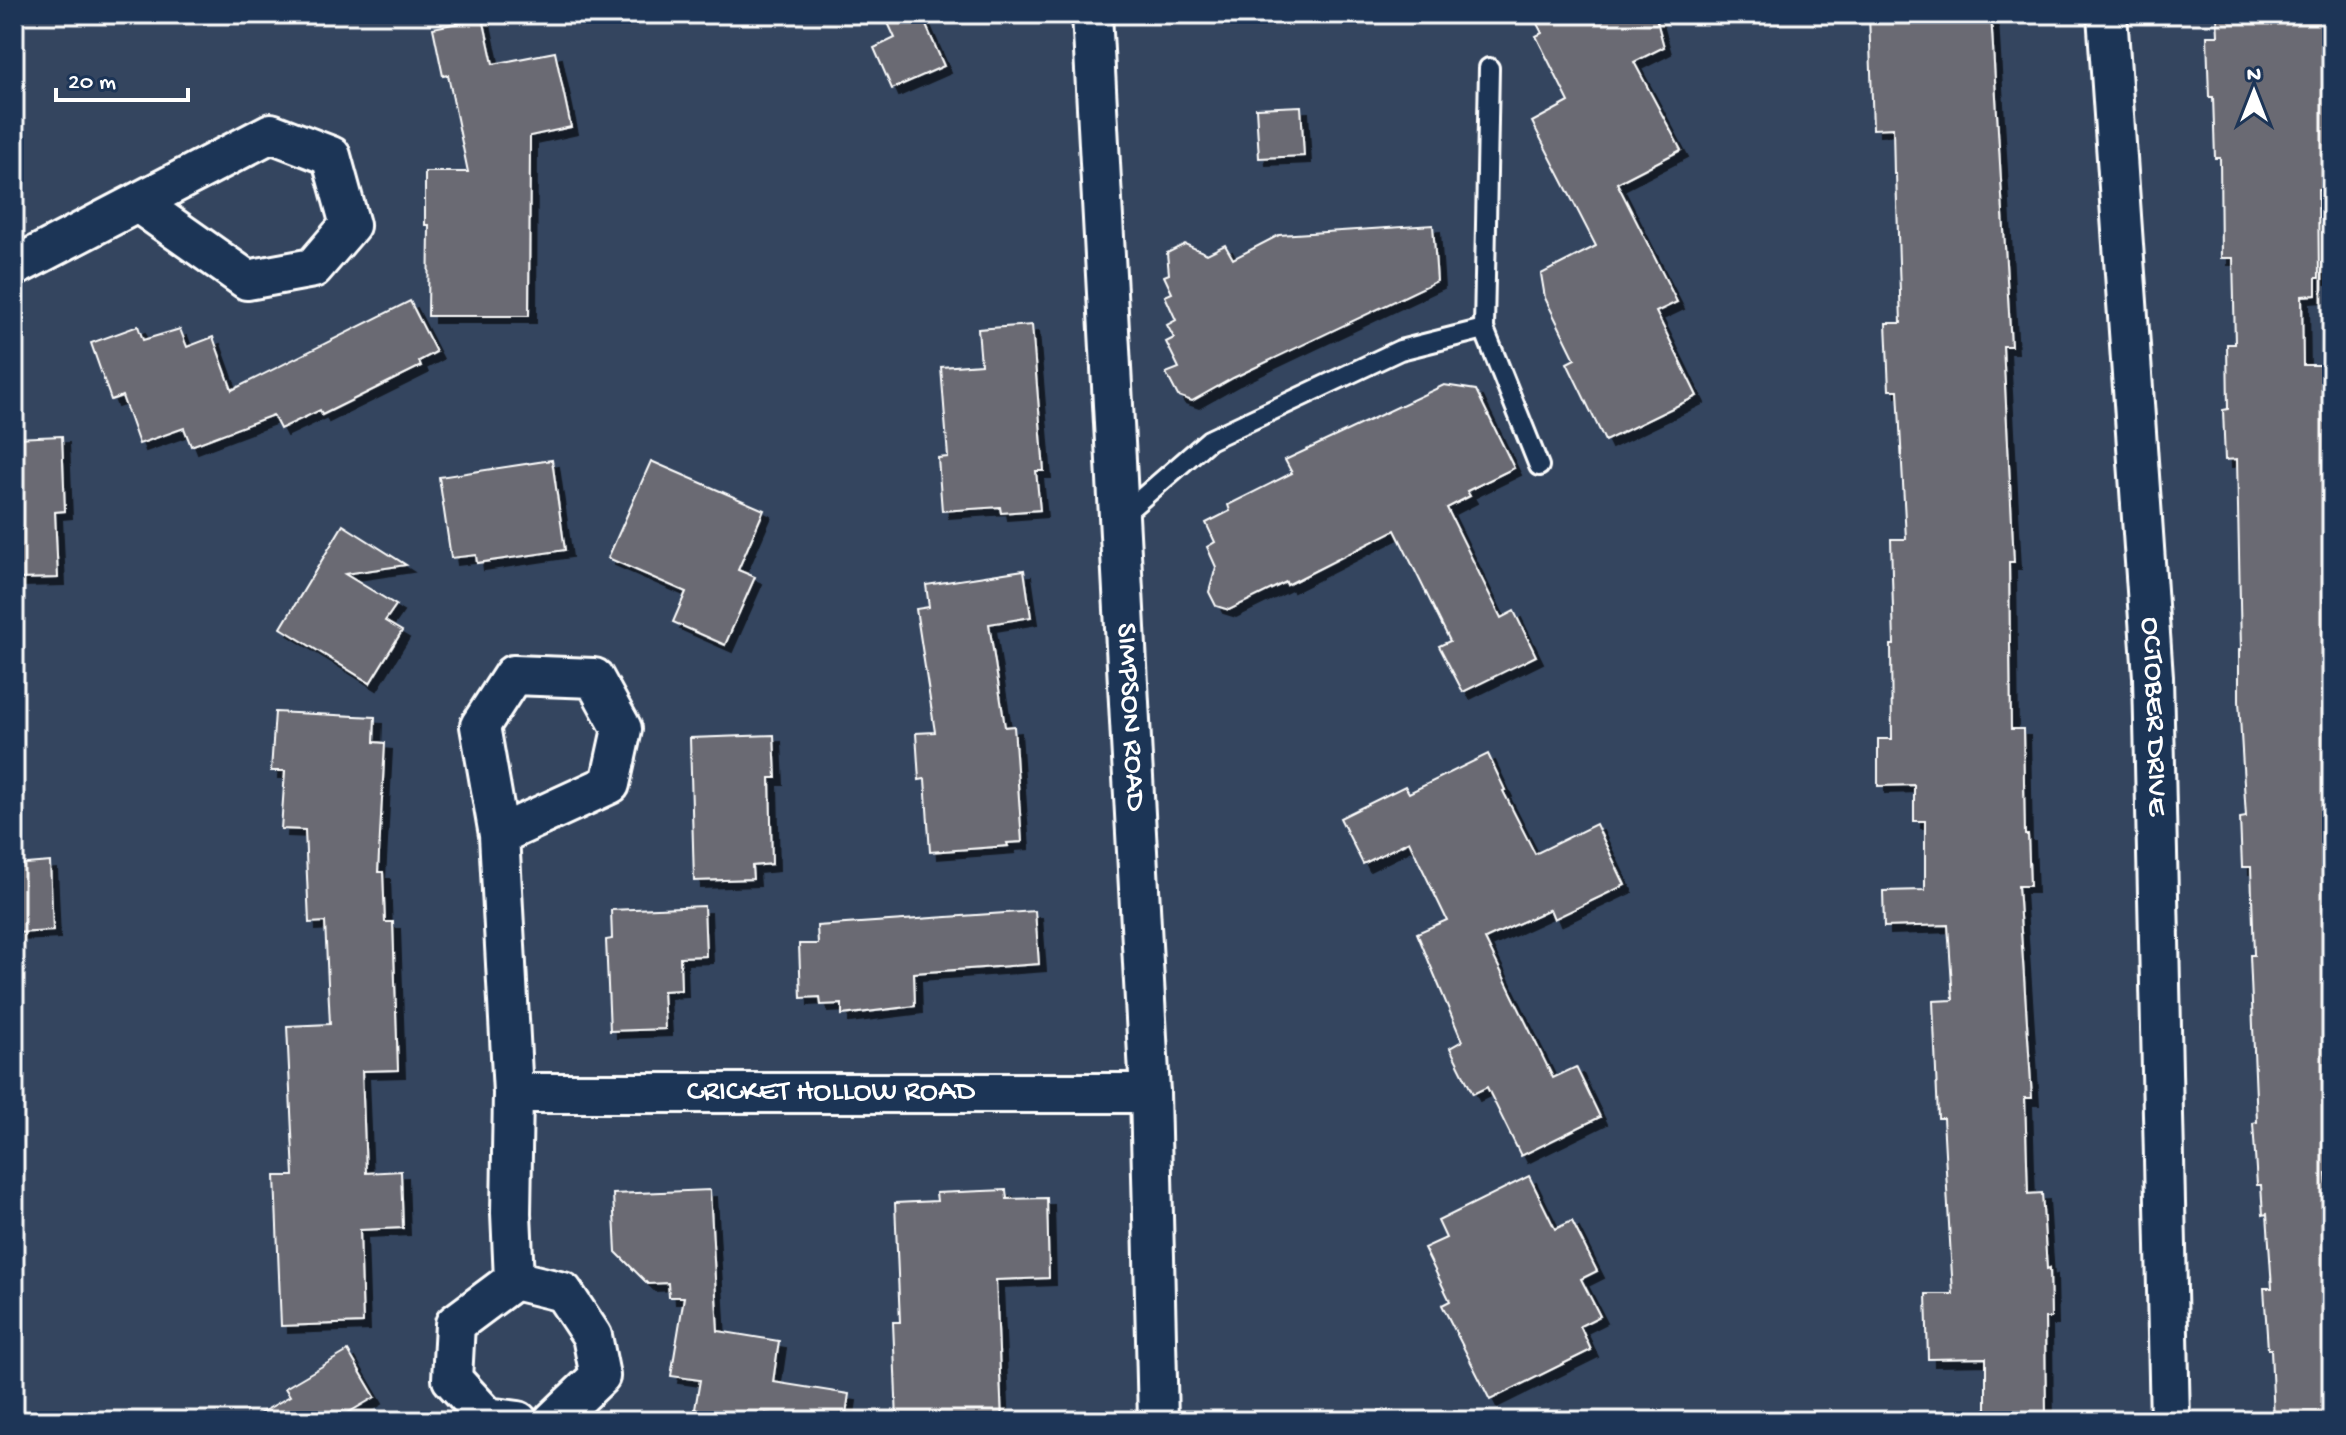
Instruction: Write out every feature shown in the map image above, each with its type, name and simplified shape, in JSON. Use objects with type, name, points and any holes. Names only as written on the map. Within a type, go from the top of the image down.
[{"type":"street","name":"SIMPSON ROAD","points":[[1092,14],[1150,1093],[1158,1421]]},
{"type":"street","name":"OCTOBER DRIVE","points":[[2107,14],[2153,677],[2170,1421]]},
{"type":"street","points":[[14,267],[271,133],[331,156],[350,225],[313,268],[247,280],[138,203]]},
{"type":"street","points":[[499,835],[610,784],[622,729],[594,678],[513,675],[480,726],[499,835],[513,1093],[511,1213],[514,1280]]},
{"type":"street","name":"CRICKET HOLLOW ROAD","points":[[513,1093],[1150,1093]]},
{"type":"street","points":[[514,1280],[455,1324],[452,1379],[487,1417],[518,1421]]},
{"type":"street","points":[[514,1280],[563,1292],[592,1336],[600,1376],[553,1421]]},
{"type":"lane","points":[[1489,68],[1484,329],[1539,466]]},
{"type":"lane","points":[[1119,518],[1209,440],[1400,350],[1484,329]]},
{"type":"building","points":[[884,14],[921,14],[944,66],[892,89],[874,48],[895,38]]},
{"type":"building","points":[[1532,14],[1655,14],[1664,47],[1634,62],[1681,150],[1617,183],[1677,302],[1656,312],[1697,396],[1605,441],[1567,363],[1575,359],[1545,298],[1541,274],[1596,246],[1532,122],[1569,102],[1536,36],[1542,33]]},
{"type":"building","points":[[1869,14],[1991,14],[2011,346],[2003,346],[2014,562],[2009,562],[2011,729],[2023,729],[2025,835],[2028,835],[2030,886],[2018,886],[2032,1098],[2025,1098],[2028,1194],[2042,1193],[2047,1269],[2050,1268],[2051,1318],[2045,1318],[2046,1421],[1986,1421],[1986,1358],[1928,1359],[1926,1294],[1953,1294],[1943,1118],[1938,1118],[1933,1001],[1953,1000],[1948,925],[1884,927],[1883,891],[1925,890],[1925,821],[1914,821],[1914,785],[1878,786],[1878,739],[1892,739],[1891,645],[1894,645],[1891,539],[1906,539],[1898,390],[1889,390],[1886,323],[1901,323],[1893,128],[1873,129]]},
{"type":"building","points":[[2217,14],[2332,14],[2331,189],[2318,190],[2319,278],[2316,278],[2316,295],[2302,296],[2303,365],[2331,365],[2332,1103],[2329,1103],[2332,1173],[2326,1173],[2332,1261],[2332,1421],[2274,1421],[2271,1349],[2268,1349],[2264,1288],[2272,1288],[2267,1214],[2263,1215],[2261,1185],[2257,1185],[2253,1123],[2257,1122],[2250,955],[2254,955],[2251,867],[2242,867],[2240,818],[2246,817],[2239,701],[2241,650],[2237,459],[2225,460],[2223,410],[2228,409],[2227,344],[2235,344],[2233,258],[2221,258],[2220,158],[2215,158],[2213,97],[2209,97],[2207,36],[2218,36]]},
{"type":"building","points":[[483,18],[493,64],[555,52],[571,127],[530,136],[529,316],[428,316],[429,225],[425,225],[425,172],[468,172],[448,75],[443,76],[433,28]]},
{"type":"building","points":[[1301,106],[1304,156],[1259,158],[1256,108]]},
{"type":"building","points":[[1433,225],[1437,281],[1233,378],[1192,401],[1178,396],[1166,373],[1179,368],[1166,342],[1174,338],[1167,325],[1176,320],[1165,296],[1172,293],[1164,276],[1169,274],[1167,253],[1185,244],[1207,254],[1225,245],[1233,259],[1279,235]]},
{"type":"building","points":[[410,301],[436,352],[419,361],[421,366],[322,415],[320,410],[280,429],[273,415],[191,446],[184,428],[139,444],[122,396],[111,400],[91,343],[138,326],[143,340],[180,329],[187,347],[213,337],[232,390]]},
{"type":"building","points":[[1032,325],[1044,471],[1036,471],[1040,510],[1001,513],[1000,507],[942,511],[938,458],[948,457],[941,367],[981,364],[978,329]]},
{"type":"building","points":[[1444,385],[1476,390],[1514,468],[1467,491],[1470,496],[1447,508],[1501,618],[1514,611],[1536,656],[1463,692],[1439,646],[1450,641],[1395,530],[1287,585],[1286,582],[1229,610],[1216,606],[1209,592],[1216,567],[1207,547],[1215,542],[1206,523],[1230,511],[1228,505],[1292,473],[1285,460]]},
{"type":"building","points":[[62,436],[65,511],[55,512],[58,578],[14,579],[14,438]]},
{"type":"building","points":[[552,460],[565,550],[477,563],[476,555],[451,558],[439,477]]},
{"type":"building","points":[[651,461],[764,510],[738,570],[755,577],[725,645],[673,622],[686,592],[608,558]]},
{"type":"building","points":[[343,525],[406,565],[345,574],[396,605],[385,621],[402,631],[370,683],[281,628]]},
{"type":"building","points":[[1024,570],[1031,617],[989,624],[1005,727],[1014,726],[1022,842],[1007,843],[1008,846],[930,852],[925,779],[919,780],[916,733],[935,732],[916,609],[929,607],[926,585]]},
{"type":"building","points":[[275,712],[375,717],[374,742],[385,743],[378,872],[383,872],[385,922],[393,922],[398,1070],[362,1071],[366,1173],[401,1171],[403,1228],[360,1230],[363,1323],[281,1326],[275,1176],[294,1176],[287,1026],[330,1024],[325,922],[309,923],[305,830],[281,829],[285,771],[271,771]]},
{"type":"building","points":[[774,735],[776,778],[770,778],[772,864],[752,866],[753,879],[694,881],[690,738]]},
{"type":"building","points":[[1488,754],[1535,854],[1596,824],[1625,885],[1554,919],[1550,909],[1485,939],[1553,1078],[1576,1067],[1600,1117],[1521,1156],[1487,1087],[1473,1094],[1450,1048],[1462,1041],[1417,933],[1447,920],[1409,841],[1363,864],[1340,818],[1405,786],[1409,793]]},
{"type":"building","points":[[50,862],[53,931],[14,933],[14,865]]},
{"type":"building","points":[[704,906],[706,956],[680,957],[681,990],[663,991],[665,1029],[610,1031],[606,940],[612,939],[611,910]]},
{"type":"building","points":[[1035,911],[1039,964],[914,973],[915,1006],[842,1015],[842,1004],[821,1005],[820,997],[801,998],[799,944],[818,944],[817,926]]},
{"type":"building","points":[[1529,1176],[1555,1229],[1572,1221],[1597,1271],[1581,1279],[1600,1316],[1580,1326],[1591,1350],[1490,1400],[1442,1305],[1450,1301],[1424,1248],[1446,1238],[1438,1221]]},
{"type":"building","points":[[710,1190],[718,1331],[779,1341],[773,1382],[849,1394],[845,1421],[812,1421],[766,1414],[765,1421],[697,1421],[699,1410],[695,1409],[700,1380],[671,1376],[684,1297],[669,1297],[668,1283],[648,1284],[616,1252],[613,1194]]},
{"type":"building","points":[[1006,1190],[1007,1199],[1047,1198],[1049,1278],[996,1280],[1002,1421],[897,1421],[893,1322],[900,1322],[895,1203],[937,1201],[936,1193]]},
{"type":"building","points":[[348,1351],[375,1397],[334,1421],[247,1421],[290,1396],[285,1388]]}]
